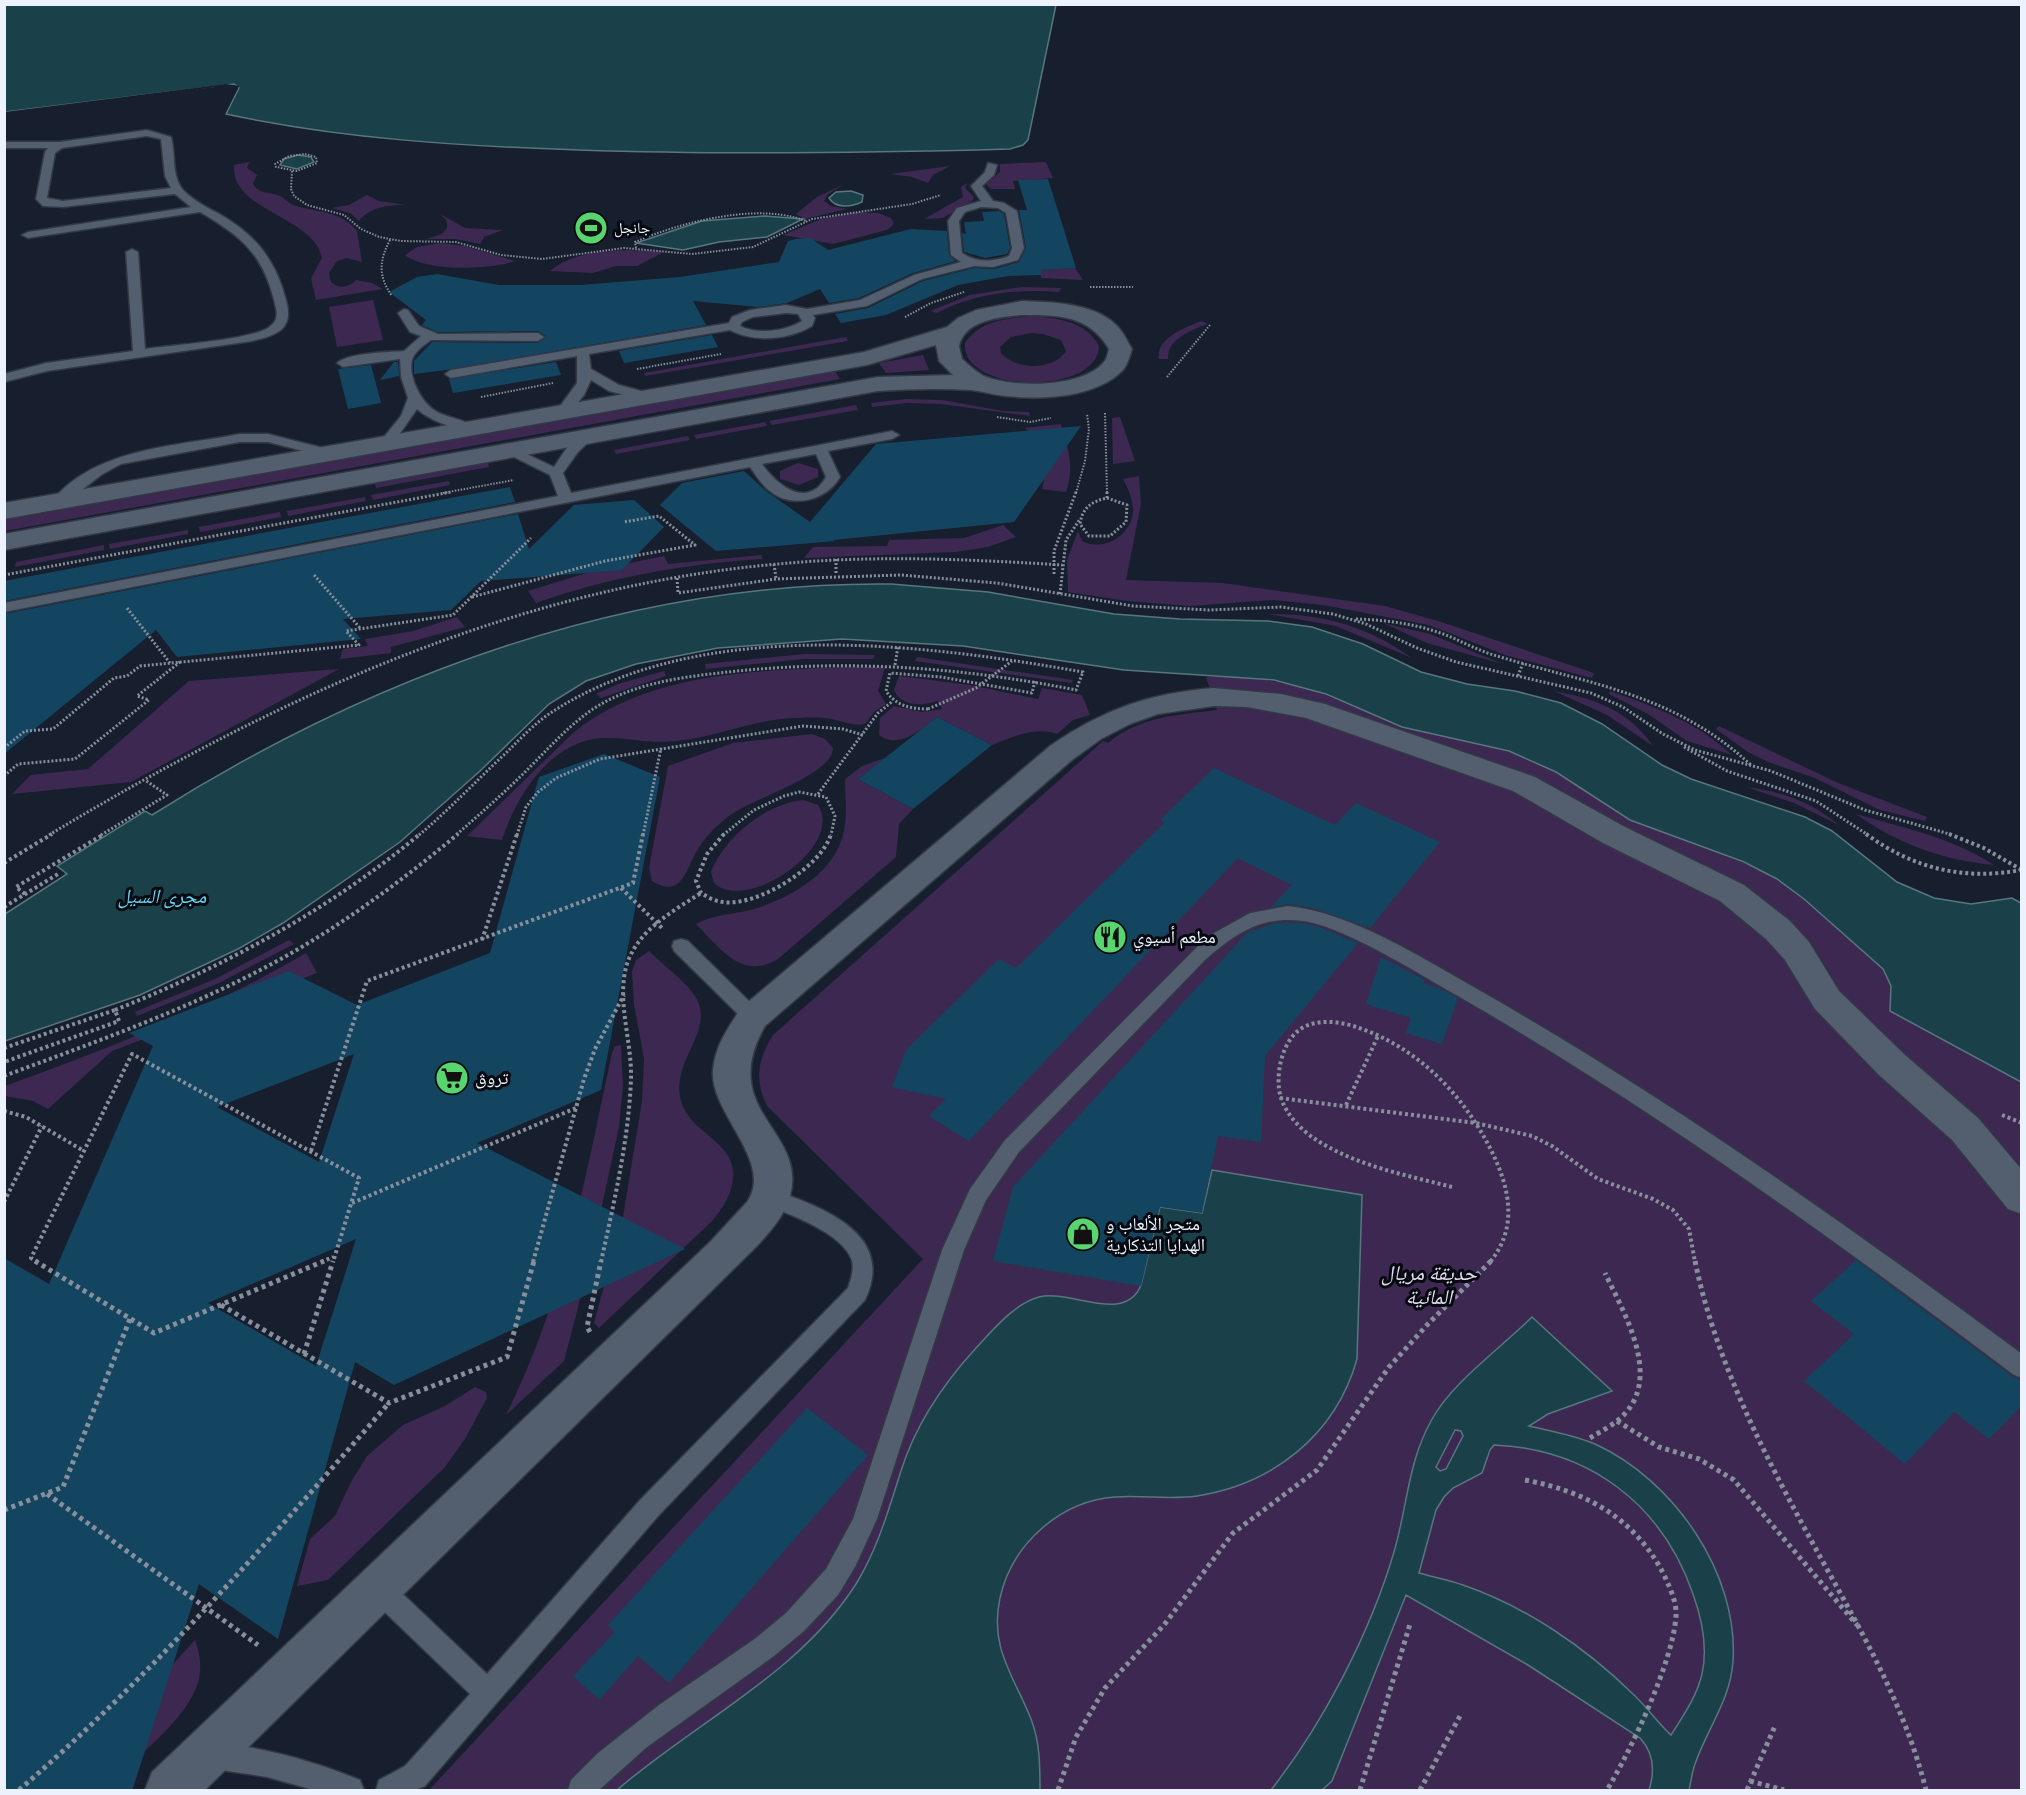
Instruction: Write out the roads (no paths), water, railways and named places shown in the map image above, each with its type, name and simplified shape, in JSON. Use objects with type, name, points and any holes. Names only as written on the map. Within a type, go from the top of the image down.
[{"type":"street","points":[[4,542],[590,434],[878,384],[931,381],[984,384],[1034,392],[1083,384],[1107,372],[1118,357],[1119,350],[1114,335],[1097,322],[1073,313],[1040,308],[1005,310],[975,318],[948,340],[947,350],[950,360],[963,373],[984,384]]},
{"type":"street","points":[[4,511],[466,427],[867,358],[955,332]]},
{"type":"street","points":[[170,1791],[295,1672],[378,1588],[738,1238],[771,1198],[772,1178],[766,1155],[735,1098],[730,1074],[733,1050],[753,1017],[1083,735],[1112,719],[1157,704],[1222,696],[1264,699],[1315,711],[1505,776],[1732,893],[1778,930],[1797,951],[1827,1000],[1885,1058],[1965,1129],[2022,1198]]},
{"type":"lane","points":[[4,145],[59,145],[138,134],[161,134],[168,140],[169,173],[178,190],[201,209],[229,224],[261,252],[274,273],[284,316],[272,330],[256,336],[46,366],[4,378]]},
{"type":"lane","points":[[59,145],[50,152],[43,202],[63,204],[178,190]]},
{"type":"lane","points":[[989,204],[976,186],[990,173],[992,165]]},
{"type":"lane","points":[[156,192],[162,215]]},
{"type":"lane","points":[[734,326],[739,317],[750,314],[790,309],[805,313],[863,303],[918,277],[972,263],[1000,263],[1017,254],[1011,211],[1000,205],[989,204],[967,207],[956,215],[951,225],[957,255],[972,263]]},
{"type":"lane","points":[[28,235],[201,209]]},
{"type":"lane","points":[[132,252],[139,353]]},
{"type":"lane","points":[[404,313],[414,329],[429,336],[463,339],[538,337]]},
{"type":"lane","points":[[734,326],[740,332],[749,334],[791,330],[808,323],[805,313]]},
{"type":"lane","points":[[451,374],[734,326]]},
{"type":"lane","points":[[429,336],[408,355],[406,369],[417,403],[439,419],[466,427]]},
{"type":"lane","points":[[565,410],[579,393],[586,375],[582,352]]},
{"type":"lane","points":[[343,363],[384,356],[408,355]]},
{"type":"lane","points":[[586,375],[614,388],[644,396]]},
{"type":"lane","points":[[387,442],[417,403]]},
{"type":"lane","points":[[556,473],[573,449],[590,434]]},
{"type":"lane","points":[[4,608],[892,435]]},
{"type":"lane","points":[[507,450],[556,473],[567,500]]},
{"type":"lane","points":[[754,463],[775,489],[791,495],[811,495],[827,488],[833,477],[821,450]]},
{"type":"lane","points":[[581,1791],[630,1742],[771,1642],[823,1593],[854,1544],[865,1519],[952,1250],[964,1221],[983,1186],[1012,1146],[1198,955],[1228,929],[1262,914],[1303,912],[1326,919],[1504,1013],[1742,1164],[1866,1251],[2022,1368]]},
{"type":"lane","points":[[681,946],[753,1017]]},
{"type":"lane","points":[[389,1791],[415,1776],[650,1507],[857,1293],[863,1278],[863,1262],[850,1238],[771,1198]]},
{"type":"lane","points":[[378,1588],[487,1692]]},
{"type":"lane","points":[[206,1755],[278,1764],[311,1774],[350,1791]]},
{"type":"water","points":[[4,5],[1056,5],[1028,140],[1023,145],[1010,149],[741,153],[633,152],[490,146],[402,140],[314,130],[226,114],[239,88],[234,84],[5,112]]},
{"type":"water","points":[[298,155],[311,157],[314,162],[297,169],[280,165],[284,159]]},
{"type":"water","points":[[851,191],[863,195],[862,202],[844,206],[832,202],[829,198],[836,192]]},
{"type":"water","points":[[765,216],[803,219],[767,237],[719,242],[683,250],[636,243],[702,221]]},
{"type":"water","name":"مجرى السيل","points":[[891,584],[988,592],[1114,614],[1180,619],[1268,621],[1312,627],[1363,644],[1421,672],[1561,703],[1602,724],[1662,765],[1691,779],[1805,817],[1832,831],[1897,882],[1934,898],[1971,904],[2012,898],[2021,903],[2021,1082],[1890,1011],[1891,986],[1883,969],[1804,899],[1777,879],[1744,862],[1630,820],[1556,772],[1509,751],[1402,727],[1326,694],[1274,680],[1124,670],[963,646],[842,639],[718,648],[636,664],[586,681],[549,704],[480,771],[400,842],[283,923],[238,949],[140,995],[5,1041],[5,914],[67,874],[57,866],[145,811],[152,815],[236,765],[323,720],[413,680],[505,646],[599,619],[695,599],[792,587]]},
{"type":"water","points":[[1212,1170],[1362,1195],[1357,1359],[1347,1386],[1334,1410],[1298,1451],[1276,1467],[1252,1480],[1225,1490],[1197,1496],[1115,1497],[1095,1500],[1058,1516],[1027,1543],[1006,1578],[997,1616],[1000,1647],[1036,1736],[1040,1790],[617,1790],[647,1765],[744,1696],[775,1671],[805,1645],[832,1616],[856,1584],[870,1557],[882,1529],[907,1454],[922,1422],[964,1361],[1004,1318],[1021,1305],[1039,1297],[1066,1297],[1110,1304],[1123,1303],[1133,1297],[1141,1285],[1160,1207],[1202,1213]]},
{"type":"water","points":[[1532,1317],[1612,1391],[1548,1414],[1529,1426],[1595,1444],[1624,1460],[1651,1481],[1675,1506],[1696,1534],[1713,1564],[1725,1596],[1732,1629],[1731,1676],[1723,1702],[1695,1764],[1689,1790],[1649,1790],[1652,1776],[1651,1756],[1640,1738],[1528,1665],[1406,1595],[1332,1781],[1322,1790],[1271,1790],[1309,1736],[1326,1707],[1343,1677],[1372,1614],[1394,1552],[1417,1453],[1431,1421],[1464,1379]],"holes":[[[1455,1430],[1461,1431],[1463,1436],[1446,1469],[1440,1471],[1436,1467]],[[1494,1445],[1529,1449],[1561,1457],[1591,1470],[1618,1487],[1641,1508],[1662,1533],[1679,1562],[1693,1594],[1704,1643],[1704,1664],[1700,1682],[1689,1706],[1671,1735],[1615,1677],[1554,1630],[1487,1594],[1458,1583],[1419,1573],[1436,1510],[1453,1488],[1482,1473]]]},
{"type":"place","name":"جانجل","points":[[591,228]]},
{"type":"place","name":"مطعم أسيوي","points":[[1110,937]]},
{"type":"place","name":"تروڨ","points":[[452,1078]]},
{"type":"place","name":"متجر الألعاب و الهدايا التذكارية","points":[[1083,1234]]},
{"type":"park label","name":"حديقة مريال المائية","points":[[1429,1285]]}]
